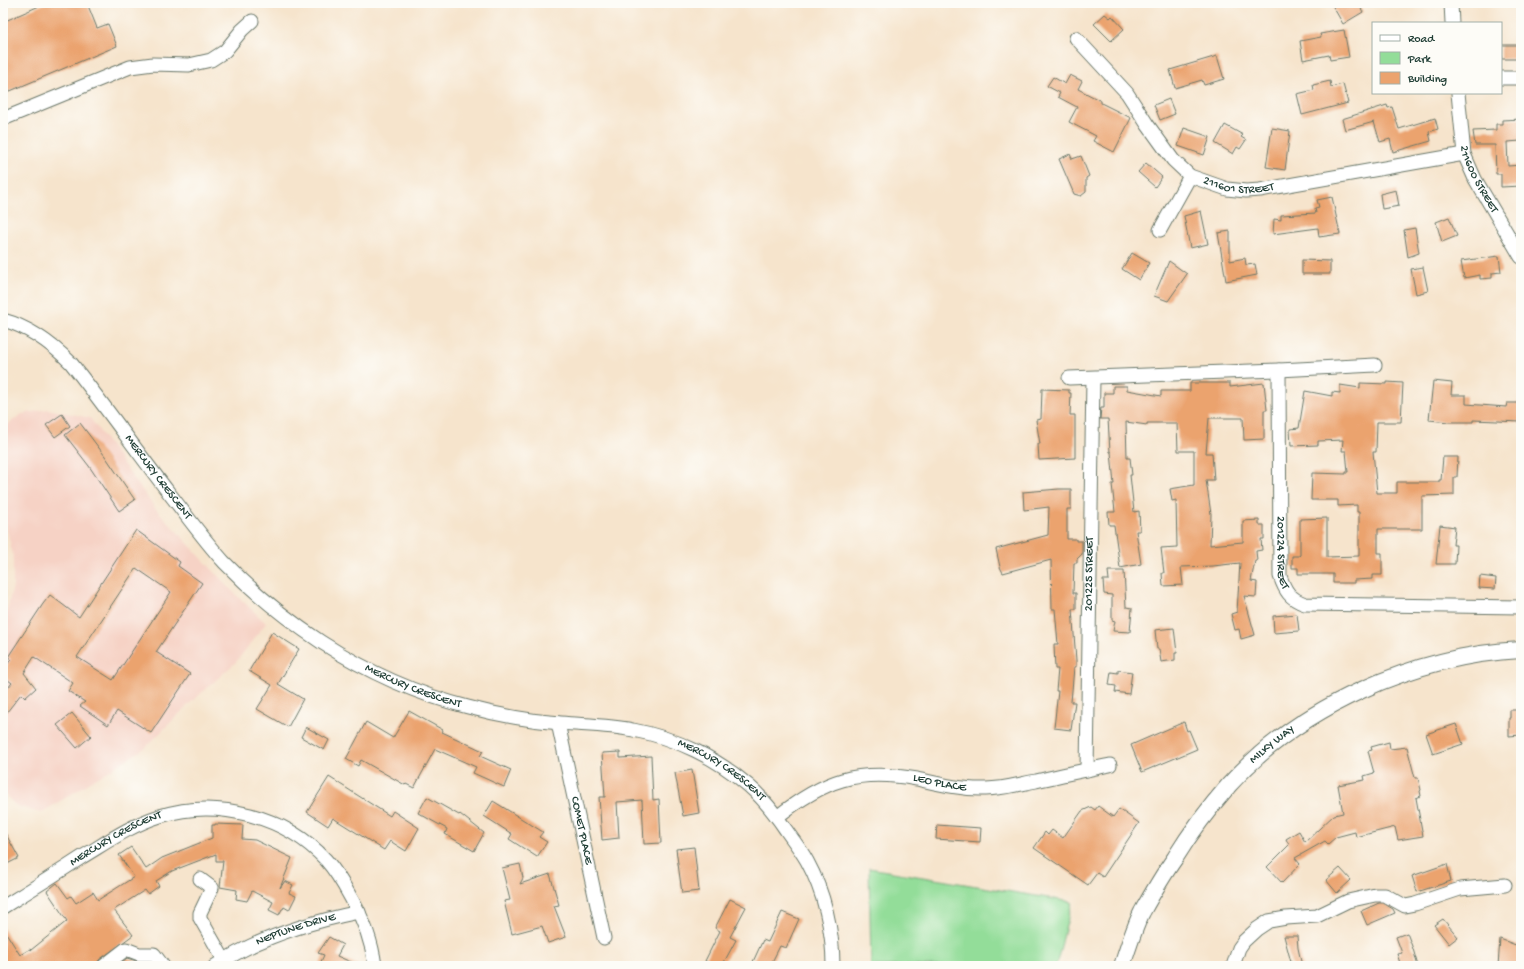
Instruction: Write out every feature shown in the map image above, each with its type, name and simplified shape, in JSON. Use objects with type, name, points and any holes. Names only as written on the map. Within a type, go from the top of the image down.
[{"type":"street","points":[[1451,3],[1452,22]]},
{"type":"street","points":[[3,119],[130,67],[153,64],[189,65],[211,60],[225,51],[242,30],[252,21]]},
{"type":"street","name":"211601 STREET","points":[[1076,38],[1127,93],[1173,160],[1190,176],[1227,189],[1246,191],[1260,190],[1464,154]]},
{"type":"street","points":[[1502,78],[1521,78]]},
{"type":"street","name":"211600 STREET","points":[[1458,94],[1464,154],[1475,179],[1521,257]]},
{"type":"street","points":[[1160,230],[1190,176]]},
{"type":"street","name":"MERCURY CRESCENT","points":[[3,320],[26,329],[47,342],[71,363],[193,524],[224,560],[243,580],[277,610],[319,641],[380,675],[426,694],[469,707],[517,718],[632,729],[683,745],[716,762],[738,777],[752,788],[777,817],[806,859],[827,911],[833,953],[833,966]]},
{"type":"street","points":[[1069,378],[1375,365]]},
{"type":"street","name":"201224 STREET","points":[[1279,370],[1280,576],[1284,588],[1289,594],[1305,604],[1521,607]]},
{"type":"street","name":"201225 STREET","points":[[1087,770],[1093,378]]},
{"type":"street","name":"MILKY WAY","points":[[1122,966],[1142,914],[1190,833],[1229,784],[1264,751],[1314,716],[1346,698],[1410,670],[1443,661],[1521,650]]},
{"type":"street","name":"COMET PLACE","points":[[558,723],[604,938]]},
{"type":"street","name":"LEO PLACE","points":[[777,817],[799,799],[821,787],[851,777],[878,775],[911,778],[957,787],[985,789],[1016,785],[1110,765]]},
{"type":"street","name":"MERCURY CRESCENT","points":[[3,907],[133,826],[162,815],[190,810],[209,809],[232,811],[264,819],[286,830],[308,844],[327,861],[342,882],[359,912],[373,947],[375,966]]},
{"type":"street","points":[[200,879],[212,888],[200,913],[200,918],[219,963]]},
{"type":"street","points":[[1233,966],[1239,948],[1244,941],[1257,929],[1270,921],[1286,918],[1316,916],[1348,901],[1375,895],[1385,895],[1405,906],[1460,889],[1505,885]]},
{"type":"street","name":"NEPTUNE DRIVE","points":[[219,963],[266,940],[322,920],[359,912]]},
{"type":"street","points":[[104,966],[126,949],[139,954],[154,954],[163,966]]},
{"type":"shaded area","points":[[48,409],[90,418],[155,508],[234,593],[266,623],[236,662],[188,705],[145,748],[41,813],[16,806],[3,792],[3,627],[13,586],[13,556],[3,512],[3,428],[22,414]]},
{"type":"green space","points":[[869,868],[1072,902],[1056,966],[871,966]]},
{"type":"building","points":[[46,3],[87,3],[97,28],[108,24],[117,46],[3,94],[3,22]]},
{"type":"building","points":[[1331,3],[1358,3],[1363,12],[1343,24]]},
{"type":"building","points":[[1105,14],[1110,18],[1112,16],[1124,29],[1111,41],[1094,24]]},
{"type":"building","points":[[1344,30],[1349,57],[1330,60],[1329,55],[1303,60],[1300,41],[1321,37],[1320,34]]},
{"type":"building","points":[[1502,45],[1521,45],[1521,59],[1502,59]]},
{"type":"building","points":[[1217,56],[1224,79],[1204,85],[1202,80],[1175,88],[1170,70]]},
{"type":"building","points":[[1070,75],[1082,81],[1078,89],[1101,101],[1101,103],[1131,118],[1114,152],[1093,141],[1096,136],[1069,122],[1077,107],[1058,97],[1060,93],[1047,86],[1053,77],[1065,84]]},
{"type":"building","points":[[1330,81],[1331,87],[1343,84],[1348,103],[1302,115],[1297,94],[1314,90],[1313,85]]},
{"type":"building","points":[[1169,99],[1175,114],[1160,120],[1154,105]]},
{"type":"building","points":[[1387,105],[1388,108],[1392,107],[1399,129],[1435,118],[1438,129],[1429,132],[1431,141],[1393,152],[1390,139],[1380,142],[1374,122],[1345,130],[1342,119]]},
{"type":"building","points":[[1521,119],[1521,141],[1507,142],[1508,166],[1521,165],[1521,186],[1501,187],[1501,174],[1496,174],[1495,145],[1475,145],[1473,131],[1496,130],[1496,124],[1502,124],[1502,120]]},
{"type":"building","points":[[1225,125],[1243,135],[1241,137],[1246,140],[1240,149],[1237,147],[1233,154],[1215,143]]},
{"type":"building","points":[[1184,128],[1210,137],[1204,155],[1178,146]]},
{"type":"building","points":[[1272,128],[1290,131],[1285,170],[1266,167]]},
{"type":"building","points":[[1070,154],[1072,159],[1081,156],[1089,176],[1086,178],[1086,192],[1081,196],[1074,194],[1059,159]]},
{"type":"building","points":[[1146,163],[1162,177],[1155,187],[1138,172]]},
{"type":"building","points":[[1396,190],[1399,206],[1382,209],[1380,194]]},
{"type":"building","points":[[1332,197],[1340,234],[1319,237],[1318,228],[1273,234],[1274,219],[1281,220],[1281,215],[1316,213],[1315,208],[1319,207],[1317,200]]},
{"type":"building","points":[[1201,211],[1208,244],[1190,248],[1184,216]]},
{"type":"building","points":[[1449,217],[1457,236],[1442,242],[1436,222]]},
{"type":"building","points":[[1415,228],[1419,253],[1408,257],[1404,230]]},
{"type":"building","points":[[1230,231],[1230,261],[1245,258],[1246,265],[1255,264],[1257,275],[1226,281],[1218,233]]},
{"type":"building","points":[[1132,253],[1149,263],[1139,280],[1122,269]]},
{"type":"building","points":[[1499,256],[1501,272],[1492,273],[1492,278],[1480,279],[1480,275],[1464,278],[1461,261]]},
{"type":"building","points":[[1302,260],[1330,261],[1330,274],[1302,274]]},
{"type":"building","points":[[1169,261],[1187,274],[1168,301],[1154,296]]},
{"type":"building","points":[[1423,267],[1428,291],[1416,294],[1411,269]]},
{"type":"building","points":[[1433,381],[1452,383],[1451,395],[1466,395],[1466,404],[1506,407],[1507,403],[1521,403],[1521,422],[1473,420],[1473,422],[1449,422],[1429,420]]},
{"type":"building","points":[[1387,382],[1403,383],[1401,422],[1377,422],[1376,452],[1373,452],[1377,493],[1397,493],[1397,482],[1439,482],[1439,480],[1441,480],[1443,457],[1458,457],[1457,477],[1454,477],[1454,495],[1422,496],[1422,529],[1378,529],[1378,553],[1382,553],[1382,575],[1373,575],[1373,579],[1354,580],[1354,583],[1333,583],[1333,574],[1298,574],[1298,568],[1292,568],[1292,556],[1300,555],[1300,519],[1327,518],[1327,557],[1359,556],[1359,512],[1357,512],[1357,505],[1338,506],[1338,500],[1311,500],[1312,473],[1346,474],[1346,472],[1348,472],[1346,451],[1342,451],[1343,440],[1318,441],[1318,445],[1291,446],[1290,429],[1299,428],[1305,391],[1332,396],[1332,392],[1340,393],[1340,385],[1360,388],[1360,383],[1387,384]]},
{"type":"building","points":[[1190,383],[1230,383],[1230,387],[1264,383],[1267,410],[1264,410],[1264,439],[1244,440],[1243,418],[1209,418],[1206,453],[1212,453],[1214,480],[1206,480],[1211,514],[1210,545],[1243,542],[1243,521],[1259,520],[1259,525],[1264,525],[1264,539],[1261,539],[1262,550],[1256,551],[1257,561],[1255,561],[1251,581],[1257,582],[1256,597],[1244,596],[1255,635],[1241,639],[1239,629],[1235,630],[1231,614],[1237,612],[1240,563],[1181,567],[1183,585],[1163,586],[1162,573],[1164,573],[1161,548],[1177,547],[1176,500],[1172,501],[1170,489],[1194,485],[1194,451],[1178,451],[1177,423],[1147,423],[1147,425],[1126,422],[1127,458],[1130,458],[1132,475],[1130,475],[1134,512],[1139,511],[1140,531],[1136,531],[1141,564],[1120,568],[1114,525],[1109,525],[1108,512],[1115,512],[1112,484],[1114,484],[1108,419],[1100,419],[1101,408],[1104,408],[1104,393],[1113,393],[1113,386],[1127,386],[1127,390],[1161,396],[1161,391],[1190,391]]},
{"type":"building","points":[[1042,389],[1069,390],[1069,393],[1071,393],[1070,415],[1075,415],[1075,458],[1039,460],[1038,444],[1040,444],[1036,420],[1041,419]]},
{"type":"building","points":[[62,414],[70,426],[55,437],[46,425]]},
{"type":"building","points":[[80,423],[135,500],[119,511],[89,466],[65,435]]},
{"type":"building","points":[[1071,489],[1071,509],[1067,509],[1067,539],[1082,541],[1082,554],[1077,559],[1077,563],[1074,563],[1073,593],[1076,593],[1076,609],[1072,609],[1076,667],[1074,667],[1071,702],[1075,702],[1071,730],[1054,728],[1058,691],[1056,691],[1058,669],[1055,669],[1054,644],[1058,644],[1055,609],[1052,609],[1051,560],[1003,573],[996,549],[1048,535],[1049,507],[1024,510],[1023,492]]},
{"type":"building","points":[[1440,525],[1455,527],[1453,545],[1456,545],[1455,564],[1436,564]]},
{"type":"building","points":[[136,530],[180,562],[178,566],[202,583],[156,652],[190,674],[151,733],[117,711],[108,725],[80,706],[85,702],[68,691],[73,683],[34,657],[24,673],[36,688],[25,698],[21,694],[3,717],[3,694],[12,683],[3,676],[3,671],[11,659],[8,657],[43,604],[50,595],[79,617]],"holes":[[[136,568],[171,592],[113,680],[77,657]]]},
{"type":"building","points":[[1108,571],[1124,571],[1126,607],[1132,608],[1130,632],[1113,631],[1115,621],[1112,620],[1112,595],[1104,594],[1103,580],[1109,580]]},
{"type":"building","points":[[1480,576],[1496,578],[1495,589],[1479,588]]},
{"type":"building","points":[[1297,614],[1299,631],[1274,633],[1273,616]]},
{"type":"building","points":[[1174,628],[1177,653],[1175,653],[1175,660],[1161,662],[1159,649],[1157,649],[1155,630]]},
{"type":"building","points":[[272,632],[299,649],[278,684],[303,699],[288,727],[257,709],[272,685],[249,671]]},
{"type":"building","points":[[1118,670],[1132,672],[1129,694],[1115,692],[1116,686],[1109,685],[1111,672],[1118,673]]},
{"type":"building","points":[[1510,710],[1521,710],[1521,735],[1509,736]]},
{"type":"building","points":[[409,711],[443,730],[442,732],[483,751],[480,756],[511,770],[504,787],[473,773],[476,767],[435,749],[414,788],[406,784],[405,785],[361,760],[358,766],[346,759],[366,722],[393,738]]},
{"type":"building","points":[[72,713],[91,736],[77,748],[57,725]]},
{"type":"building","points":[[1184,722],[1187,731],[1189,730],[1197,749],[1142,772],[1131,745]]},
{"type":"building","points":[[1456,724],[1463,744],[1433,754],[1426,734]]},
{"type":"building","points":[[306,727],[329,740],[324,750],[301,737]]},
{"type":"building","points":[[1389,742],[1390,749],[1407,747],[1415,778],[1418,778],[1421,790],[1421,796],[1416,798],[1423,836],[1398,840],[1395,827],[1356,837],[1355,832],[1336,837],[1328,844],[1325,841],[1295,858],[1300,864],[1282,883],[1267,867],[1289,845],[1286,839],[1299,831],[1305,842],[1334,815],[1343,813],[1338,785],[1365,780],[1364,776],[1374,773],[1368,751],[1372,750],[1371,747]]},
{"type":"building","points":[[620,752],[620,758],[651,756],[653,800],[659,799],[661,843],[644,844],[642,800],[617,802],[619,838],[602,840],[599,797],[605,797],[602,753]]},
{"type":"building","points":[[692,770],[699,813],[683,816],[675,773]]},
{"type":"building","points":[[329,777],[390,816],[393,811],[419,828],[406,851],[390,841],[384,850],[333,818],[328,826],[307,812]]},
{"type":"building","points":[[427,797],[459,815],[460,814],[484,833],[474,851],[445,834],[447,829],[418,813]]},
{"type":"building","points":[[493,801],[543,832],[539,837],[547,842],[537,857],[509,839],[512,834],[484,816]]},
{"type":"building","points":[[1098,806],[1113,817],[1119,809],[1139,823],[1103,877],[1097,873],[1088,885],[1034,848],[1045,832],[1048,835],[1052,830],[1063,838],[1082,811],[1091,807],[1095,810]]},
{"type":"building","points":[[212,825],[243,825],[242,839],[255,840],[292,858],[280,888],[285,881],[293,885],[289,893],[296,896],[289,910],[284,907],[279,915],[269,910],[273,902],[252,891],[247,901],[236,899],[237,890],[220,887],[223,861],[216,861],[216,854],[172,871],[156,881],[159,886],[148,894],[145,890],[114,910],[133,935],[99,960],[96,966],[3,966],[3,928],[20,955],[30,949],[31,950],[67,921],[47,891],[57,883],[68,898],[71,896],[76,903],[93,892],[98,900],[134,877],[119,855],[131,847],[146,869],[162,858],[212,838]]},
{"type":"building","points":[[937,825],[981,828],[980,842],[936,839]]},
{"type":"building","points":[[3,829],[19,858],[3,866]]},
{"type":"building","points":[[694,847],[699,891],[682,893],[676,849]]},
{"type":"building","points":[[520,864],[523,878],[520,884],[550,874],[559,905],[554,906],[566,937],[548,943],[542,926],[512,934],[504,901],[510,900],[502,868]]},
{"type":"building","points":[[1447,864],[1451,881],[1417,892],[1412,876]]},
{"type":"building","points":[[1340,868],[1351,880],[1337,893],[1326,880]]},
{"type":"building","points":[[730,899],[746,907],[730,937],[736,940],[722,966],[714,966],[705,961],[720,931],[715,928]]},
{"type":"building","points":[[1379,903],[1383,903],[1393,909],[1395,913],[1367,925],[1361,911]]},
{"type":"building","points":[[782,912],[799,919],[786,948],[780,946],[770,966],[751,966],[763,940],[768,942]]},
{"type":"building","points":[[1443,919],[1458,937],[1449,944],[1434,925]]},
{"type":"building","points":[[1407,933],[1418,966],[1401,966],[1397,954],[1402,953],[1396,937]]},
{"type":"building","points":[[1284,936],[1297,936],[1302,966],[1292,966]]},
{"type":"building","points":[[329,937],[343,945],[337,956],[360,966],[319,966],[324,955],[318,953]]},
{"type":"building","points":[[1500,939],[1521,947],[1519,966],[1498,966]]},
{"type":"building","points":[[127,958],[140,962],[144,966],[117,966]]}]
